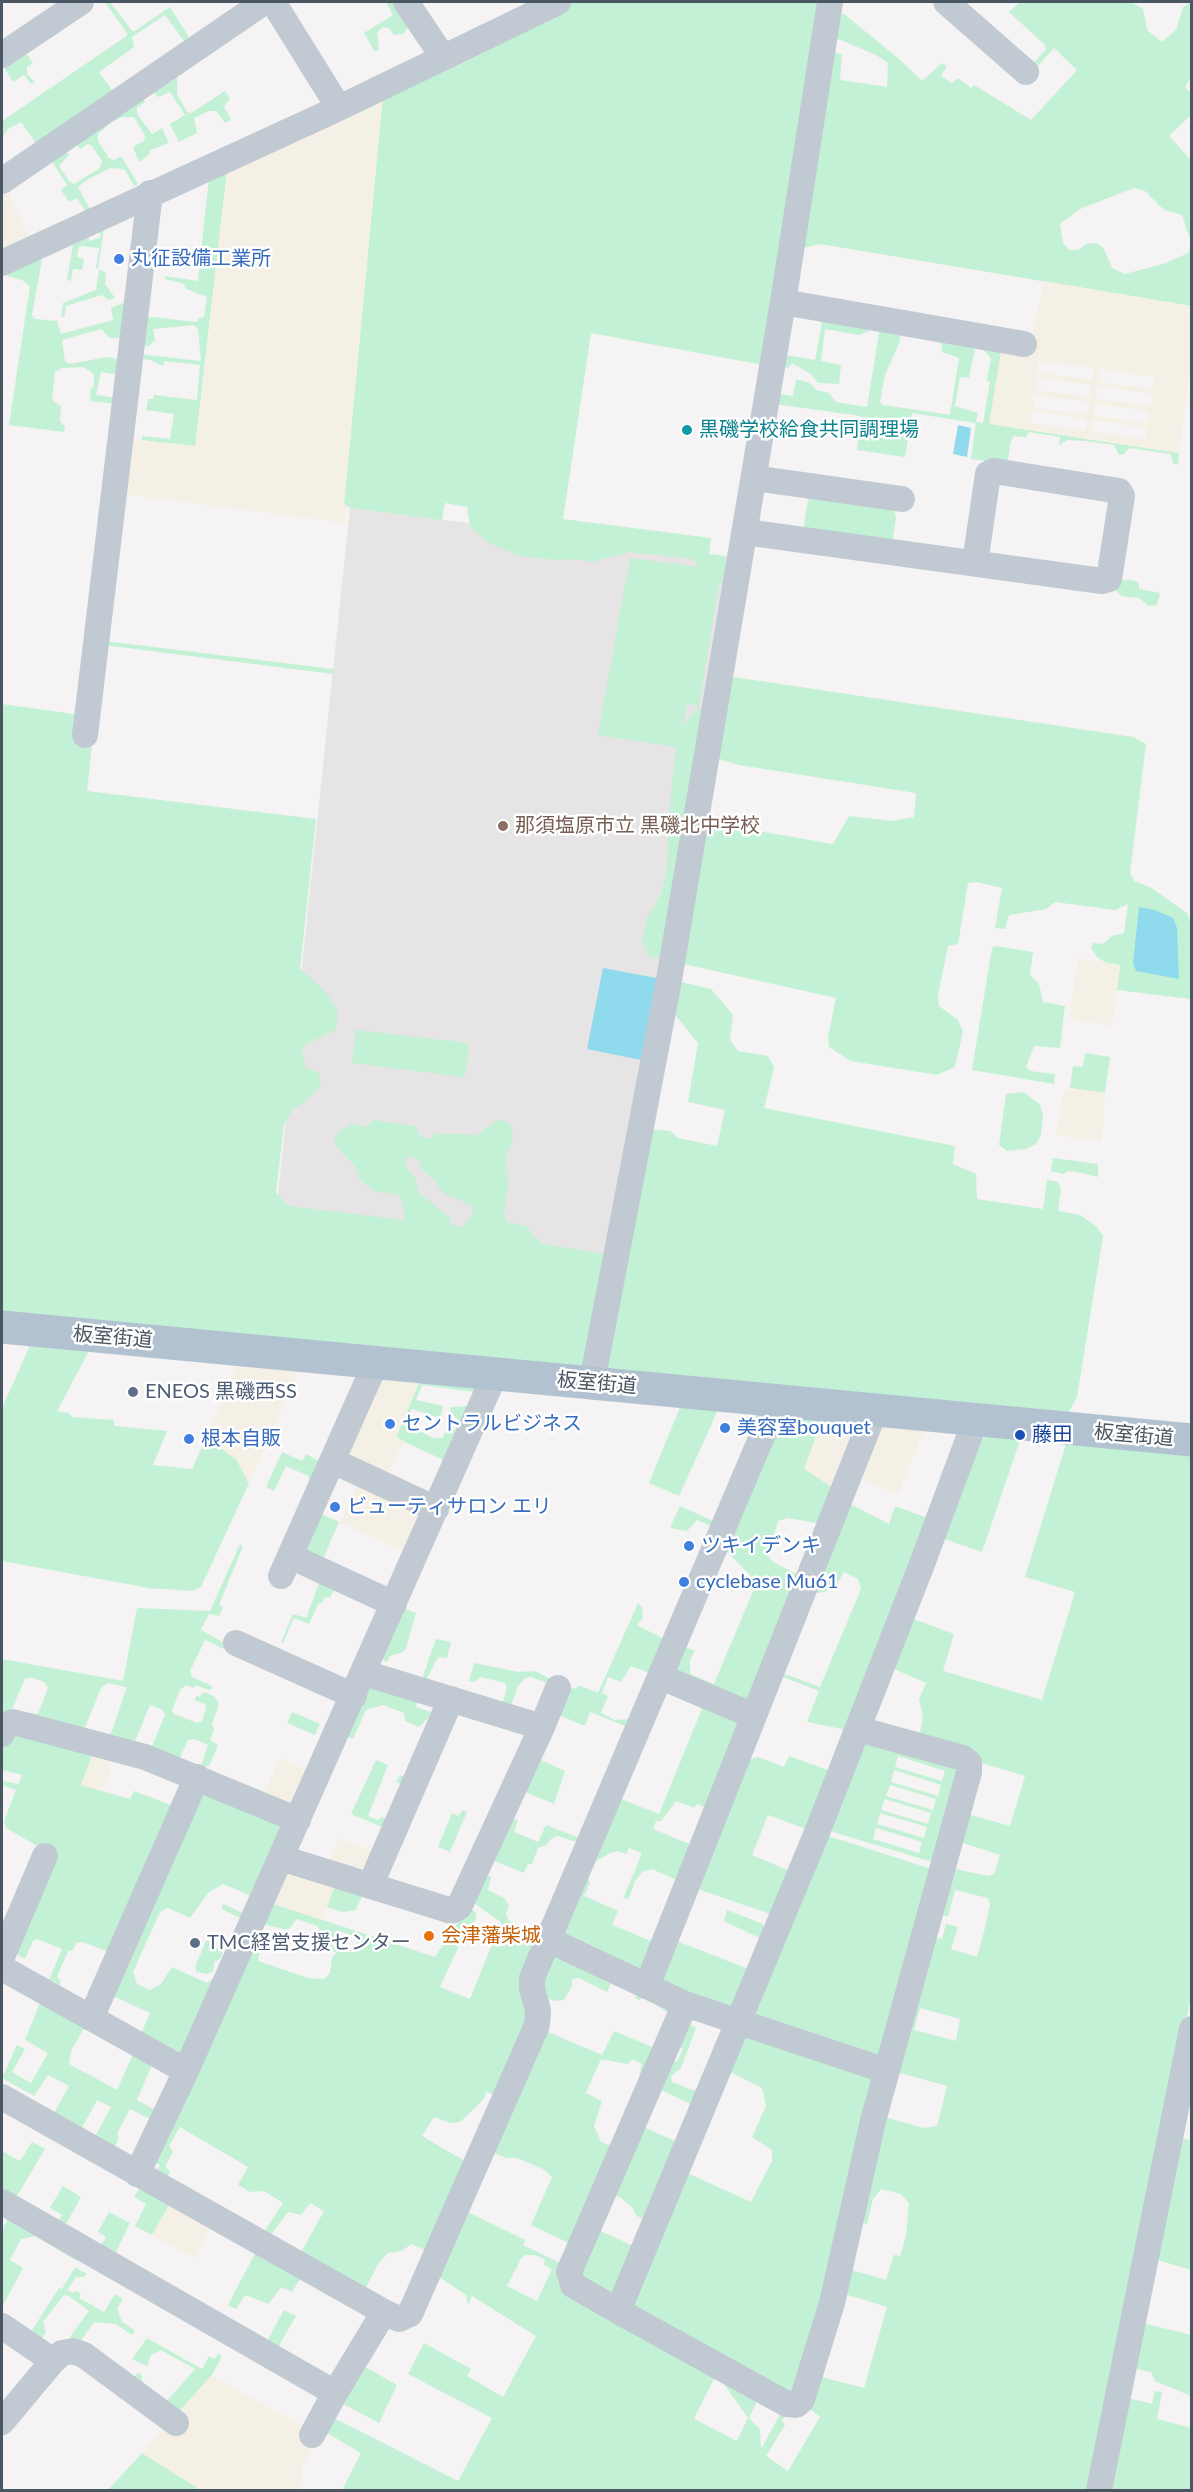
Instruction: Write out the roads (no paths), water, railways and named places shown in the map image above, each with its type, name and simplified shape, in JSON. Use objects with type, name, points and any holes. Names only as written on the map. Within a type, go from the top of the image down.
[{"type":"main road","name":"板室街道","points":[[2,1327],[1191,1440]]},
{"type":"street","points":[[2,56],[81,2]]},
{"type":"street","points":[[2,181],[264,2]]},
{"type":"street","points":[[273,2],[339,108]]},
{"type":"street","points":[[406,2],[443,57]]},
{"type":"street","points":[[2,263],[339,108],[558,2]]},
{"type":"street","points":[[592,1382],[669,980],[783,302],[830,2]]},
{"type":"street","points":[[946,2],[1026,72]]},
{"type":"street","points":[[85,735],[150,193]]},
{"type":"street","points":[[783,302],[1024,344]]},
{"type":"street","points":[[745,532],[1102,581],[1109,579],[1122,496],[1119,490],[994,471],[988,474],[975,563]]},
{"type":"street","points":[[754,478],[902,499]]},
{"type":"street","points":[[376,1362],[285,1566],[394,1604]]},
{"type":"street","points":[[137,2174],[186,2071],[359,1685],[495,1374]]},
{"type":"street","points":[[2,2097],[384,2312],[399,2319],[410,2314],[537,2025],[538,2010],[532,1978],[777,1401]]},
{"type":"street","points":[[647,1986],[875,1410]]},
{"type":"street","points":[[618,2311],[858,1729],[975,1421]]},
{"type":"street","points":[[333,1461],[436,1509]]},
{"type":"street","points":[[236,1643],[359,1685],[451,1699],[542,1727]]},
{"type":"street","points":[[661,1677],[754,1716]]},
{"type":"street","points":[[281,1858],[452,1911],[459,1907],[558,1688]]},
{"type":"street","points":[[370,1886],[451,1699]]},
{"type":"street","points":[[2,1734],[6,1725],[13,1722],[145,1757],[298,1820]]},
{"type":"street","points":[[685,2004],[569,2272],[573,2285],[787,2404],[796,2405],[802,2400],[832,2303],[886,2071],[969,1772],[969,1763],[963,1758],[858,1729]]},
{"type":"street","points":[[91,2018],[197,1777]]},
{"type":"street","points":[[2,1957],[45,1856]]},
{"type":"street","points":[[549,1940],[685,2004],[886,2071]]},
{"type":"street","points":[[2,1968],[186,2071]]},
{"type":"street","points":[[1099,2490],[1191,2029]]},
{"type":"street","points":[[2,2202],[335,2393]]},
{"type":"street","points":[[312,2435],[384,2312]]},
{"type":"street","points":[[2,2326],[53,2361]]},
{"type":"street","points":[[2,2422],[53,2361],[62,2353],[73,2351],[84,2355],[176,2423]]},
{"type":"water","points":[[958,425],[971,428],[967,457],[953,454]]},
{"type":"water","points":[[1139,907],[1155,910],[1173,918],[1177,928],[1179,979],[1136,971],[1133,963]]},
{"type":"water","points":[[603,968],[662,979],[646,1061],[587,1049]]},
{"type":"place","name":"丸征設備工業所","points":[[119,259]]},
{"type":"place","name":"黒磯学校給食共同調理場","points":[[687,430]]},
{"type":"place","name":"那須塩原市立 黒磯北中学校","points":[[503,826]]},
{"type":"place","name":"ENEOS 黒磯西SS","points":[[133,1392]]},
{"type":"place","name":"セントラルビジネス","points":[[390,1424]]},
{"type":"place","name":"美容室bouquet","points":[[725,1428]]},
{"type":"place","name":"藤田","points":[[1020,1435]]},
{"type":"place","name":"根本自販","points":[[189,1439]]},
{"type":"place","name":"ビューティサロン エリ","points":[[335,1507]]},
{"type":"place","name":"ツキイデンキ","points":[[689,1546]]},
{"type":"place","name":"cyclebase Mu61","points":[[684,1582]]},
{"type":"place","name":"会津藩柴城","points":[[429,1936]]},
{"type":"place","name":"TMC経営支援センター","points":[[195,1943]]}]
